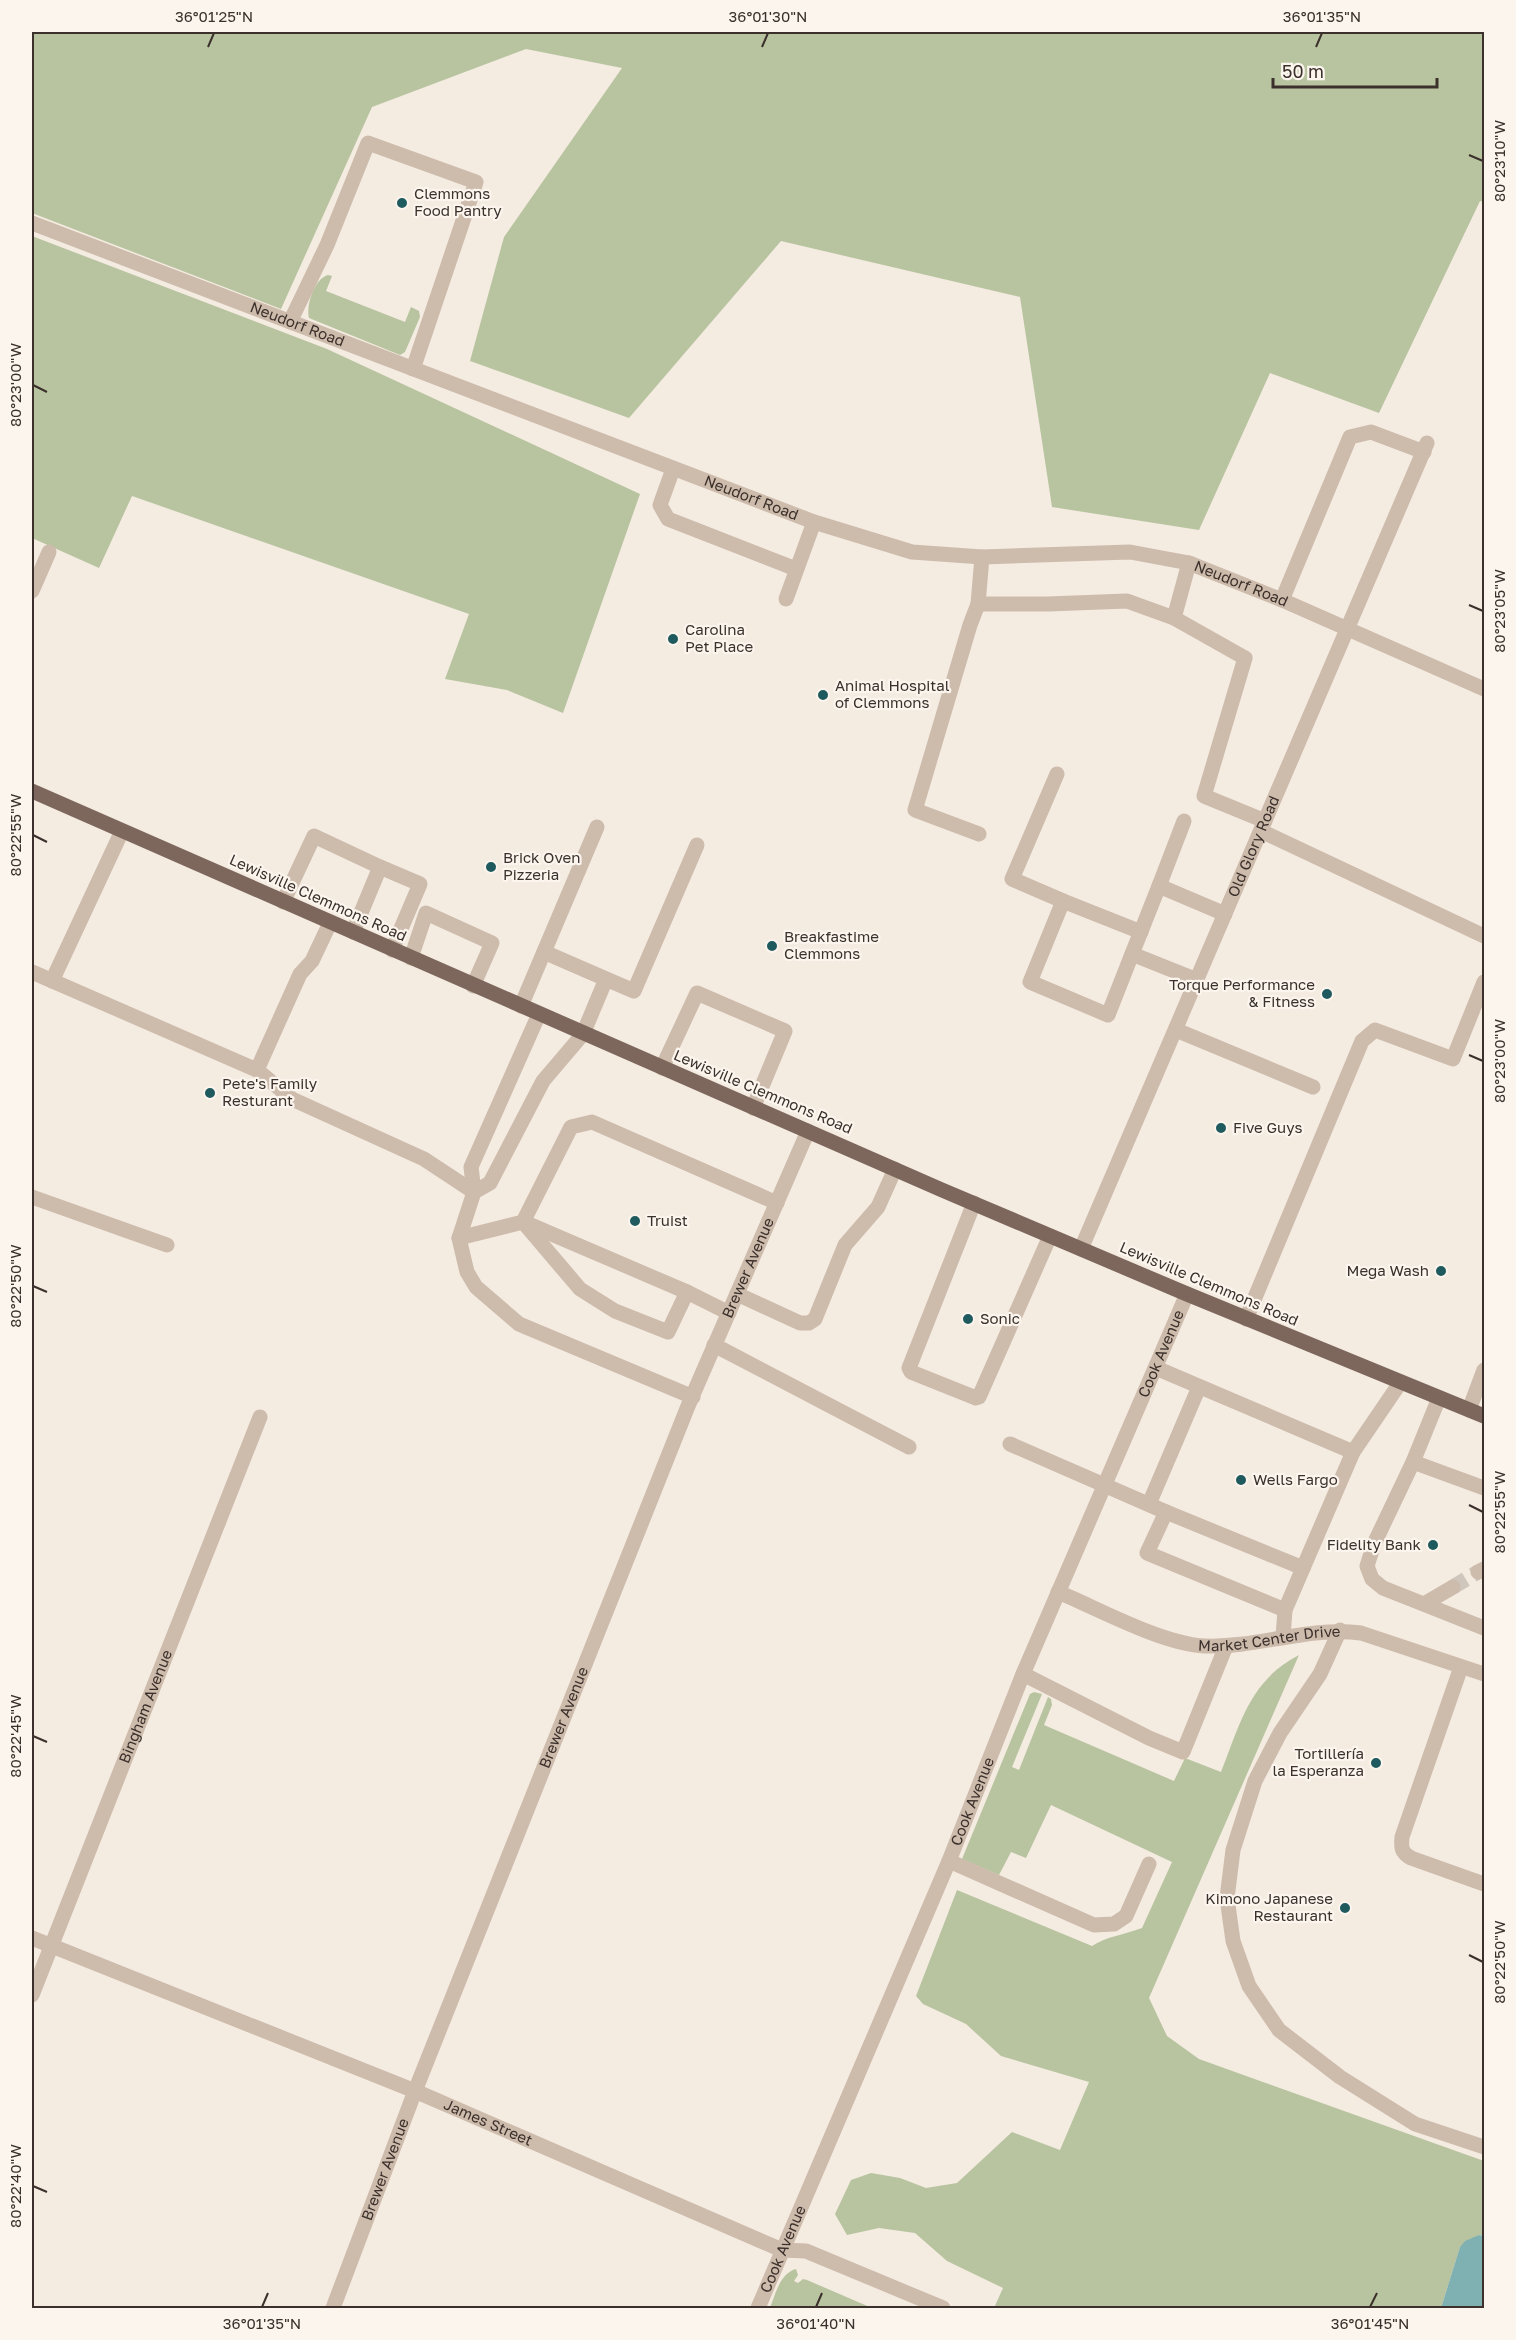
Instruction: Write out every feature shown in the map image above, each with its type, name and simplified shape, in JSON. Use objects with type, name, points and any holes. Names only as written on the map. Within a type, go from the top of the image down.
[{"type":"main road","name":"Lewisville Clemmons Road","points":[[32,791],[473,986],[1050,1236],[1400,1383],[1485,1416]]},
{"type":"street","points":[[290,322],[327,245],[368,143],[476,182],[413,369]]},
{"type":"street","name":"Neudorf Road","points":[[32,223],[814,522],[912,552],[982,557],[1130,552],[1189,563],[1282,600],[1485,689]]},
{"type":"street","name":"Old Glory Road","points":[[1081,1249],[1426,448],[1371,432],[1350,437],[1282,600]]},
{"type":"street","points":[[673,469],[660,505],[668,519],[796,569]]},
{"type":"street","points":[[786,599],[814,522]]},
{"type":"street","points":[[979,834],[915,810],[978,604],[982,557]]},
{"type":"street","points":[[32,591],[41,558]]},
{"type":"street","points":[[1174,618],[1189,563]]},
{"type":"street","points":[[978,604],[1127,601],[1174,618],[1245,658],[1204,795],[1485,936]]},
{"type":"street","points":[[1057,774],[1012,879],[1141,932]]},
{"type":"street","points":[[1063,900],[1030,982],[1108,1015],[1184,820]]},
{"type":"street","points":[[521,1006],[597,827]]},
{"type":"street","points":[[52,981],[122,831]]},
{"type":"street","points":[[283,902],[314,836],[420,884],[392,950]]},
{"type":"street","points":[[544,952],[634,991],[697,845]]},
{"type":"street","points":[[353,932],[380,867]]},
{"type":"street","points":[[1160,886],[1225,914]]},
{"type":"street","points":[[411,958],[426,913],[492,943],[473,986]]},
{"type":"street","points":[[257,1070],[300,974],[312,961],[330,923]]},
{"type":"street","points":[[1132,954],[1197,980]]},
{"type":"street","points":[[32,972],[257,1070],[292,1099],[424,1159],[474,1192]]},
{"type":"street","points":[[474,1192],[490,1183],[543,1081],[583,1034],[606,979]]},
{"type":"street","points":[[1246,1319],[1362,1041],[1375,1030],[1453,1059],[1485,982]]},
{"type":"street","points":[[662,1068],[697,993],[786,1031],[753,1108]]},
{"type":"street","points":[[539,1014],[471,1167],[474,1192],[459,1238],[467,1272],[477,1287],[519,1324],[693,1396]]},
{"type":"street","points":[[1176,1030],[1313,1087]]},
{"type":"street","points":[[524,1222],[571,1127],[592,1122],[777,1203]]},
{"type":"street","name":"Brewer Avenue","points":[[333,2308],[415,2091],[693,1396],[808,1131]]},
{"type":"street","points":[[737,1294],[800,1323],[809,1323],[815,1319],[845,1245],[878,1207],[895,1169]]},
{"type":"street","points":[[32,1197],[167,1245]]},
{"type":"street","points":[[974,1203],[909,1368],[911,1372],[976,1398],[979,1397],[1050,1236]]},
{"type":"street","points":[[459,1238],[524,1222],[729,1312]]},
{"type":"street","points":[[524,1222],[580,1289],[615,1311],[668,1332],[687,1292]]},
{"type":"street","name":"Cook Avenue","points":[[759,2308],[950,1861],[1023,1674],[1187,1294]]},
{"type":"street","points":[[714,1345],[909,1447]]},
{"type":"street","points":[[1156,1368],[1353,1452]]},
{"type":"street","points":[[1469,1410],[1485,1370]]},
{"type":"street","points":[[1283,1637],[1285,1610],[1353,1452],[1400,1383]]},
{"type":"street","points":[[1149,1504],[1199,1388]]},
{"type":"street","points":[[1439,1398],[1413,1462],[1374,1544],[1367,1566],[1372,1579],[1383,1588],[1485,1628]]},
{"type":"street","name":"Bingham Avenue","points":[[32,1995],[260,1417]]},
{"type":"street","points":[[1010,1444],[1166,1512],[1303,1568]]},
{"type":"street","points":[[1413,1462],[1485,1488]]},
{"type":"street","points":[[1166,1512],[1148,1553],[1285,1610]]},
{"type":"street","points":[[1424,1604],[1453,1587]]},
{"type":"street","name":"Market Center Drive","points":[[1058,1592],[1168,1639],[1190,1645],[1226,1646],[1340,1630],[1361,1633],[1485,1674]]},
{"type":"street","points":[[1340,1630],[1320,1674],[1280,1733],[1255,1781],[1233,1850],[1227,1898],[1233,1941],[1249,1986],[1279,2030],[1340,2077],[1415,2124],[1485,2147]]},
{"type":"street","points":[[1023,1674],[1149,1738],[1184,1752],[1226,1646]]},
{"type":"street","points":[[1461,1667],[1402,1837],[1401,1848],[1411,1858],[1485,1884]]},
{"type":"street","points":[[950,1861],[1094,1925],[1114,1924],[1126,1916],[1149,1864]]},
{"type":"street","name":"James Street","points":[[32,1938],[415,2091],[783,2250],[806,2251],[943,2308]]},
{"type":"green space","points":[[32,32],[1484,32],[1484,202],[1480,201],[1379,413],[1270,373],[1199,530],[1052,507],[1020,297],[781,241],[629,418],[470,361],[504,237],[622,68],[526,49],[372,107],[281,309],[32,213]]},
{"type":"green space","points":[[32,236],[327,349],[640,494],[563,713],[507,690],[445,679],[469,614],[132,496],[99,568],[32,538]]},
{"type":"green space","points":[[332,276],[326,291],[405,322],[411,307],[419,311],[420,317],[405,352],[400,355],[309,318],[312,293],[323,277]]},
{"type":"green space","points":[[1299,1655],[1149,1998],[1167,2036],[1199,2059],[1484,2161],[1484,2236],[1479,2235],[1460,2247],[1441,2308],[994,2308],[1003,2288],[947,2261],[915,2233],[879,2228],[847,2235],[835,2214],[851,2180],[871,2173],[900,2178],[926,2188],[957,2183],[1012,2132],[1060,2150],[1089,2082],[1001,2056],[966,2024],[923,2004],[916,1996],[957,1890],[1092,1946],[1142,1928],[1172,1862],[1051,1805],[1026,1858],[1011,1852],[999,1875],[962,1859],[1030,1694],[1034,1692],[1042,1694],[1012,1767],[1019,1770],[1048,1697],[1052,1705],[1044,1725],[1174,1781],[1185,1758],[1221,1772],[1241,1720],[1258,1690],[1282,1665]]},
{"type":"green space","points":[[796,2269],[798,2275],[794,2281],[798,2283],[803,2279],[807,2280],[872,2308],[770,2308],[782,2280],[790,2271]]},
{"type":"water","points":[[1479,2235],[1484,2236],[1484,2308],[1441,2308],[1460,2247],[1465,2241]]},
{"type":"tunnel","points":[[1453,1587],[1478,1572]]},
{"type":"place","name":"Clemmons Food Pantry","points":[[402,203]]},
{"type":"place","name":"Carolina Pet Place","points":[[673,639]]},
{"type":"place","name":"Animal Hospital of Clemmons","points":[[823,695]]},
{"type":"place","name":"Brick Oven Pizzeria","points":[[491,867]]},
{"type":"place","name":"Breakfastime Clemmons","points":[[772,946]]},
{"type":"place","name":"Torque Performance & Fitness","points":[[1327,994]]},
{"type":"place","name":"Pete's Family Resturant","points":[[210,1093]]},
{"type":"place","name":"Five Guys","points":[[1221,1128]]},
{"type":"place","name":"Truist","points":[[635,1221]]},
{"type":"place","name":"Mega Wash","points":[[1441,1271]]},
{"type":"place","name":"Sonic","points":[[968,1319]]},
{"type":"place","name":"Wells Fargo","points":[[1241,1480]]},
{"type":"place","name":"Fidelity Bank","points":[[1433,1545]]},
{"type":"place","name":"Tortillería la Esperanza","points":[[1376,1763]]},
{"type":"place","name":"Kimono Japanese Restaurant","points":[[1345,1908]]}]
